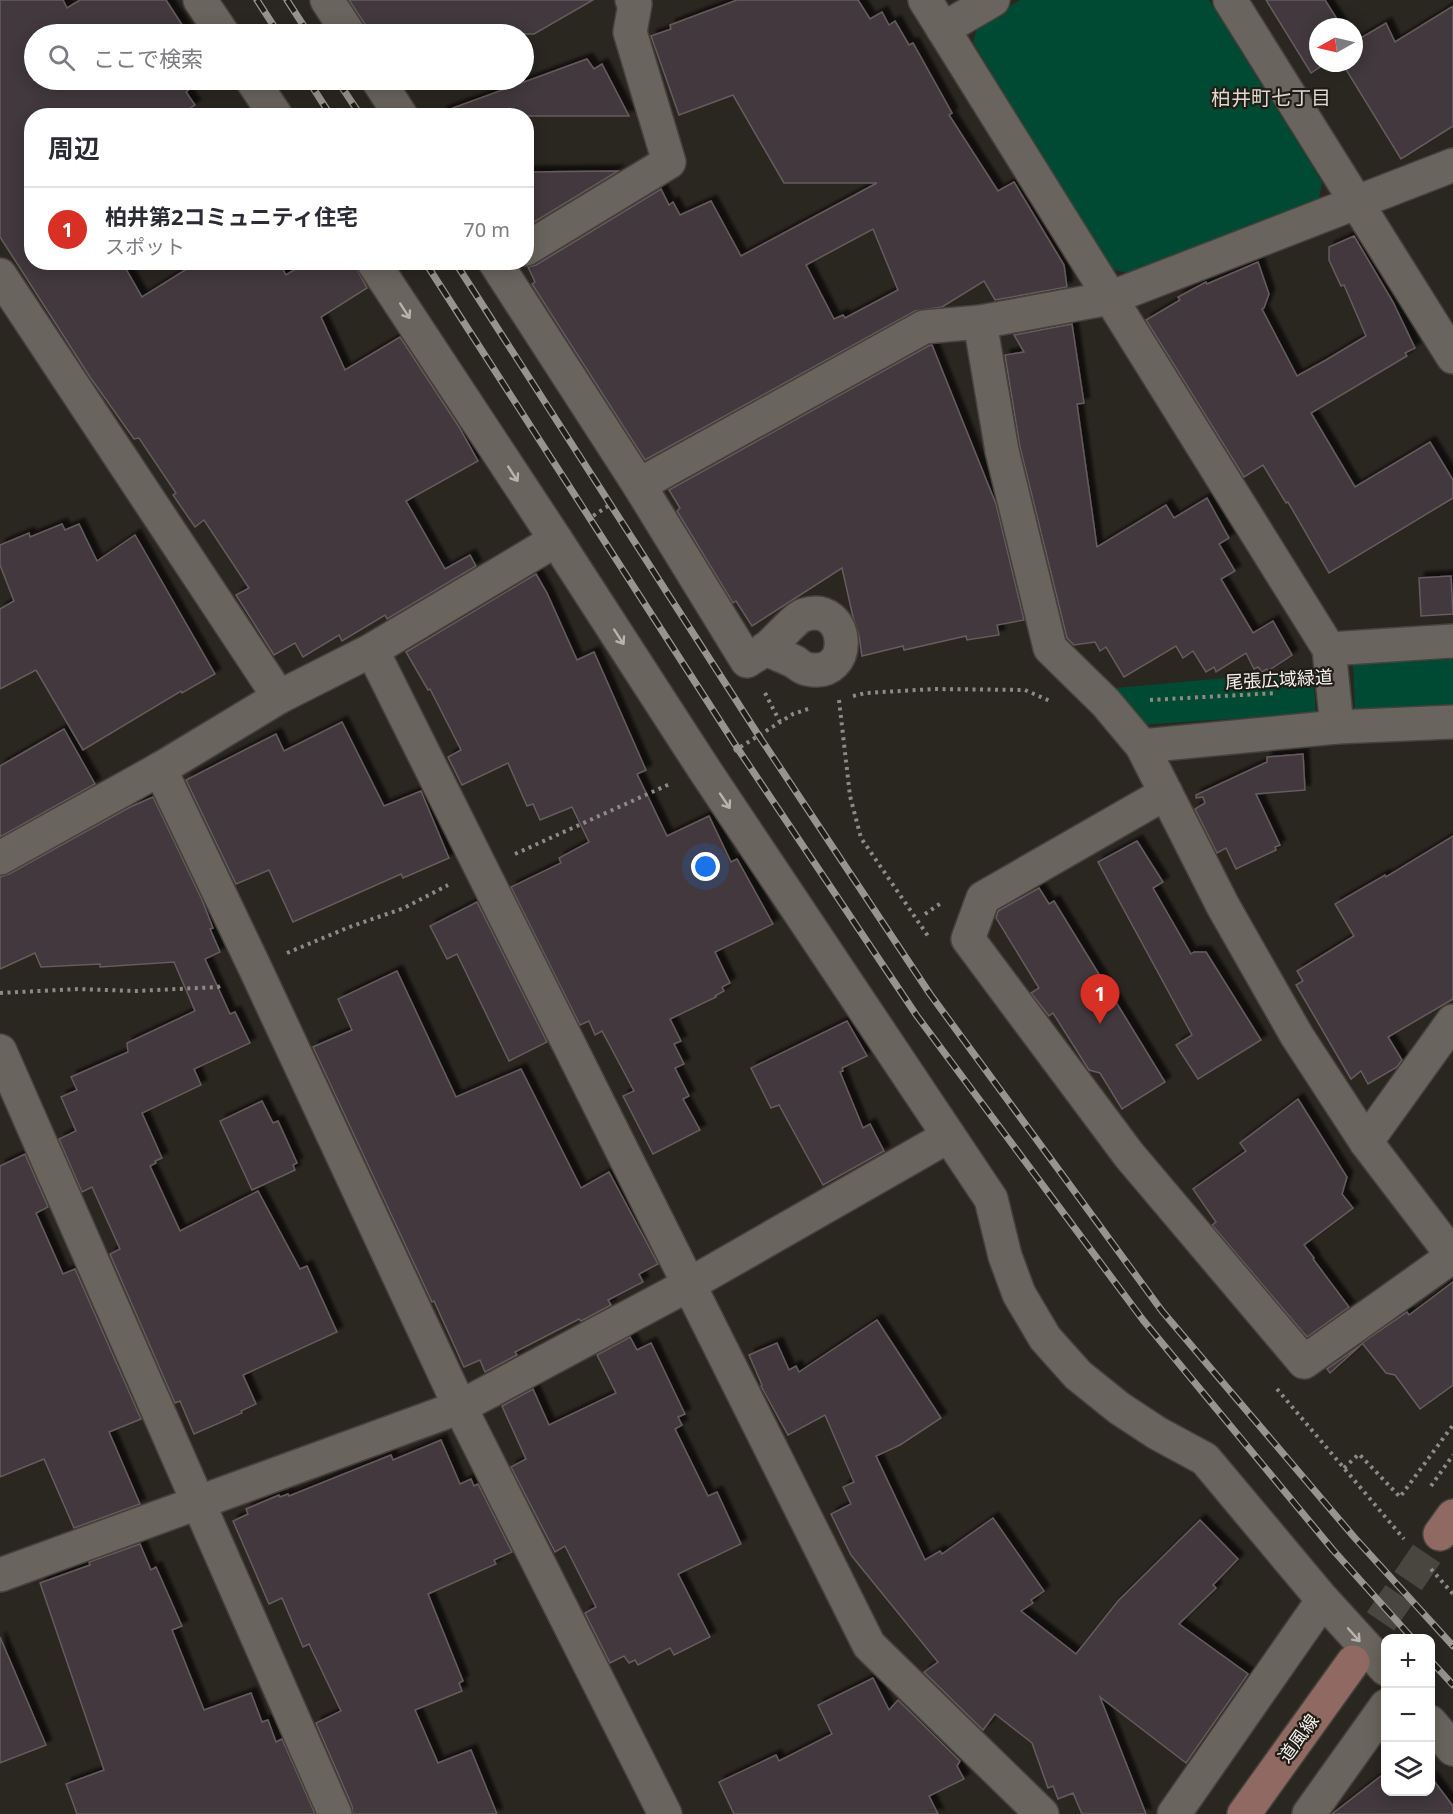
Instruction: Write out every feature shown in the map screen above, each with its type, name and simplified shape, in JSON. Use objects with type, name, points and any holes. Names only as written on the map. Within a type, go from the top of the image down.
[{"type":"street","points":[[200,0],[216,24]]},
{"type":"street","points":[[327,0],[343,24]]},
{"type":"street","points":[[925,0],[1329,649],[1337,727]]},
{"type":"street","points":[[943,29],[993,0]]},
{"type":"street","points":[[1230,0],[1453,357]]},
{"type":"street","points":[[534,244],[669,162],[630,32],[636,1]]},
{"type":"street","points":[[259,90],[271,108]]},
{"type":"street","points":[[384,90],[396,108]]},
{"type":"street","points":[[639,485],[924,327],[980,322],[1110,298],[1453,165]]},
{"type":"street","points":[[378,270],[947,1137],[991,1199],[1005,1256],[1019,1294],[1045,1338],[1078,1375],[1119,1408],[1157,1433],[1205,1459],[1323,1600],[1381,1664]]},
{"type":"street","points":[[503,270],[747,661],[765,649]]},
{"type":"street","points":[[0,275],[279,697]]},
{"type":"street","points":[[980,322],[1002,452],[1050,648],[1106,703],[1142,746],[1166,793],[1223,906],[1297,1036],[1366,1142],[1453,1256],[1304,1362],[1130,1155],[968,939],[983,898],[1166,793]]},
{"type":"street","points":[[0,858],[160,769],[279,697],[372,650],[556,540]]},
{"type":"street","points":[[1329,649],[1453,640]]},
{"type":"street","points":[[372,650],[869,1645],[1042,1814]]},
{"type":"street","points":[[1142,746],[1337,727],[1453,722]]},
{"type":"street","points":[[160,769],[459,1407],[665,1814]]},
{"type":"street","points":[[1366,1142],[1453,1022]]},
{"type":"street","points":[[0,1051],[335,1814]]},
{"type":"street","points":[[0,1575],[459,1407],[690,1284],[947,1137]]},
{"type":"street","points":[[1174,1814],[1323,1600]]},
{"type":"street","name":"道風線","points":[[1244,1814],[1353,1662]]},
{"type":"street","points":[[1309,1814],[1381,1713]]},
{"type":"street","points":[[1435,1727],[1453,1749]]},
{"type":"path","points":[[556,540],[639,485]]},
{"type":"path","name":"尾張広域緑道","points":[[1106,703],[1278,693]]},
{"type":"path","points":[[925,914],[949,898]]},
{"type":"path","points":[[1344,1468],[1359,1454],[1400,1497],[1453,1425]]},
{"type":"path","points":[[1428,1489],[1453,1455]]},
{"type":"green space","points":[[1020,0],[1209,0],[1322,182],[1319,199],[1129,274],[1110,268],[973,42],[978,25]]},
{"type":"green space","points":[[1453,659],[1453,707],[1355,712],[1353,664]]},
{"type":"green space","points":[[1313,670],[1316,713],[1141,725],[1104,689]]},
{"type":"building","points":[[0,0],[63,0],[67,8],[80,0],[166,0],[182,24],[24,24],[24,90],[188,90],[186,92],[195,105],[190,108],[24,108],[24,270],[127,270],[142,297],[185,270],[283,270],[286,275],[294,270],[357,270],[367,288],[321,317],[345,370],[400,337],[459,427],[478,461],[406,501],[445,569],[470,555],[476,566],[387,619],[385,615],[342,641],[339,635],[303,657],[295,643],[274,655],[236,595],[249,588],[204,520],[195,527],[173,495],[176,493],[139,438],[134,439],[90,377],[0,237]]},
{"type":"building","points":[[349,0],[593,0],[534,34],[534,24],[365,24]]},
{"type":"building","points":[[737,0],[858,0],[870,19],[882,12],[889,25],[895,21],[909,45],[913,43],[952,113],[949,115],[998,191],[1014,182],[1064,265],[1067,287],[995,300],[984,281],[942,307],[915,311],[645,460],[532,284],[535,282],[529,270],[534,270],[534,266],[661,189],[669,205],[673,202],[680,215],[711,201],[741,256],[877,183],[784,183],[733,95],[679,115],[651,36],[671,29],[670,25]],"holes":[[[873,229],[898,290],[845,318],[843,315],[834,319],[806,265]]]},
{"type":"building","points":[[1266,0],[1325,0],[1336,18],[1309,18],[1309,70]]},
{"type":"building","points":[[1453,6],[1453,126],[1401,159],[1348,72],[1363,72],[1363,37],[1386,23],[1395,42]]},
{"type":"building","points":[[587,59],[594,69],[602,64],[629,116],[534,116],[534,108],[453,108],[502,90],[534,90],[534,78]]},
{"type":"building","points":[[618,171],[534,222],[534,172]]},
{"type":"building","points":[[1354,236],[1393,302],[1415,348],[1405,353],[1407,356],[1311,413],[1355,487],[1430,442],[1453,480],[1453,498],[1329,573],[1288,502],[1286,503],[1263,465],[1244,477],[1146,320],[1180,300],[1178,297],[1206,282],[1207,284],[1258,262],[1269,294],[1262,309],[1297,376],[1366,336],[1344,285],[1341,286],[1329,260],[1329,247]]},
{"type":"building","points":[[1072,324],[1084,403],[1077,404],[1097,547],[1166,505],[1174,518],[1207,498],[1229,538],[1219,544],[1235,571],[1221,579],[1253,633],[1273,621],[1292,655],[1268,671],[1267,669],[1262,672],[1258,667],[1254,669],[1246,653],[1216,672],[1214,667],[1206,672],[1193,651],[1183,658],[1176,646],[1124,677],[1106,647],[1100,651],[1095,642],[1074,645],[1067,638],[1020,447],[1005,355],[1024,352],[1014,335]]},
{"type":"building","points":[[932,345],[996,504],[1024,620],[997,625],[999,635],[967,640],[966,636],[904,650],[903,646],[862,656],[842,568],[752,626],[736,601],[733,603],[677,511],[680,508],[669,490]]},
{"type":"building","points":[[62,524],[65,530],[79,524],[97,561],[135,535],[215,674],[182,693],[181,691],[83,750],[36,670],[0,689],[0,609],[14,601],[0,565],[0,545],[29,533],[30,537]]},
{"type":"building","points":[[536,574],[577,660],[594,652],[646,770],[637,774],[667,836],[709,816],[731,862],[737,859],[773,924],[715,952],[730,983],[722,987],[724,991],[716,997],[670,1019],[681,1041],[674,1044],[684,1064],[675,1068],[689,1096],[683,1099],[700,1130],[653,1154],[623,1096],[634,1091],[602,1031],[595,1035],[589,1021],[580,1025],[511,887],[561,863],[559,858],[589,842],[572,807],[540,820],[533,804],[527,806],[508,763],[462,785],[448,757],[461,750],[430,689],[428,690],[406,652]]},
{"type":"building","points":[[1451,576],[1453,614],[1421,616],[1419,578]]},
{"type":"building","points":[[342,722],[384,806],[421,791],[449,858],[403,878],[401,874],[293,922],[269,870],[236,884],[186,780],[276,734],[284,751]]},
{"type":"building","points":[[64,729],[95,784],[0,837],[0,766]]},
{"type":"building","points":[[1303,754],[1305,790],[1256,794],[1280,845],[1275,847],[1276,850],[1236,869],[1226,848],[1217,853],[1195,809],[1205,803],[1203,797],[1196,798],[1196,795],[1267,762],[1267,757]]},
{"type":"building","points":[[153,797],[213,928],[210,929],[220,952],[205,959],[230,1014],[235,1012],[250,1043],[194,1069],[201,1085],[142,1113],[162,1158],[150,1166],[180,1231],[258,1191],[300,1269],[307,1266],[337,1332],[243,1375],[256,1404],[241,1411],[242,1413],[194,1434],[180,1401],[175,1403],[110,1254],[120,1249],[92,1187],[82,1192],[59,1139],[76,1131],[61,1097],[77,1090],[71,1077],[128,1052],[127,1043],[195,1011],[174,962],[100,967],[100,964],[41,967],[35,953],[0,969],[0,877]]},
{"type":"building","points":[[1453,836],[1453,999],[1388,1037],[1402,1060],[1397,1067],[1368,1084],[1361,1071],[1351,1079],[1296,985],[1303,981],[1297,971],[1354,936],[1335,904],[1385,875],[1386,877]]},
{"type":"building","points":[[1137,841],[1163,882],[1153,888],[1191,954],[1206,952],[1261,1040],[1198,1079],[1176,1045],[1192,1035],[1098,862]]},
{"type":"building","points":[[1039,888],[1049,904],[1054,901],[1165,1082],[1122,1109],[1100,1073],[1089,1070],[1053,1013],[1049,1016],[1031,993],[1039,988],[996,918],[998,911]]},
{"type":"building","points":[[477,902],[547,1042],[509,1061],[457,954],[447,959],[430,926]]},
{"type":"building","points":[[397,971],[456,1097],[521,1069],[581,1188],[609,1172],[658,1264],[639,1274],[643,1282],[608,1300],[611,1305],[515,1352],[517,1355],[485,1372],[480,1360],[464,1367],[313,1047],[352,1030],[338,999]]},
{"type":"building","points":[[847,1021],[867,1056],[842,1068],[843,1071],[840,1072],[863,1128],[870,1124],[884,1151],[823,1185],[779,1105],[771,1108],[751,1068]]},
{"type":"building","points":[[1298,1099],[1347,1177],[1342,1194],[1353,1208],[1304,1245],[1349,1307],[1307,1337],[1212,1225],[1216,1222],[1193,1189],[1246,1151],[1240,1143]]},
{"type":"building","points":[[262,1101],[273,1123],[278,1121],[297,1163],[293,1165],[295,1170],[252,1190],[220,1121]]},
{"type":"building","points":[[25,1154],[48,1207],[36,1213],[63,1274],[75,1269],[141,1419],[109,1432],[140,1504],[74,1528],[44,1459],[0,1477],[0,1166]]},
{"type":"building","points":[[1453,1282],[1453,1385],[1420,1409],[1395,1375],[1386,1373],[1362,1343],[1407,1312],[1409,1315]]},
{"type":"building","points":[[877,1320],[941,1418],[900,1445],[876,1456],[925,1560],[940,1551],[942,1554],[993,1518],[1044,1591],[1031,1600],[1033,1603],[1021,1611],[1076,1654],[1118,1601],[1200,1520],[1238,1559],[1213,1585],[1216,1588],[1179,1624],[1248,1674],[1186,1763],[1100,1697],[1146,1814],[1082,1814],[1073,1793],[1058,1799],[1053,1786],[1048,1788],[1032,1743],[995,1714],[983,1730],[924,1672],[938,1662],[851,1555],[831,1514],[851,1504],[843,1487],[854,1482],[825,1415],[788,1435],[761,1386],[749,1355],[777,1343],[789,1370],[796,1366],[799,1372]]},
{"type":"building","points":[[630,1337],[637,1350],[651,1343],[685,1414],[678,1417],[682,1425],[675,1429],[708,1496],[717,1492],[741,1544],[678,1574],[710,1637],[674,1655],[670,1648],[638,1665],[635,1660],[629,1663],[624,1656],[610,1663],[585,1613],[596,1607],[565,1546],[555,1552],[511,1467],[526,1459],[502,1406],[533,1389],[549,1425],[616,1393],[597,1355]]},
{"type":"building","points":[[1362,1344],[1330,1373],[1327,1369]]},
{"type":"building","points":[[441,1440],[460,1484],[471,1479],[474,1486],[478,1484],[512,1552],[494,1560],[496,1564],[428,1594],[463,1681],[459,1683],[462,1691],[415,1710],[438,1763],[471,1750],[497,1814],[353,1814],[352,1806],[316,1723],[341,1711],[309,1644],[303,1647],[282,1598],[269,1604],[233,1521],[248,1514],[246,1509],[279,1495],[280,1497],[288,1494],[289,1496],[391,1455],[393,1460]]},
{"type":"building","points":[[140,1544],[151,1570],[156,1567],[182,1626],[172,1630],[204,1710],[251,1693],[262,1722],[268,1720],[276,1742],[282,1739],[315,1814],[77,1814],[66,1784],[104,1770],[40,1583]]},
{"type":"building","points":[[0,1637],[46,1745],[0,1763]]},
{"type":"building","points":[[873,1678],[889,1710],[898,1700],[960,1761],[957,1766],[964,1779],[929,1796],[938,1814],[734,1814],[719,1782],[776,1755],[779,1761],[832,1734],[818,1705]]},
{"type":"building","points":[[1381,1776],[1381,1796],[1435,1796],[1435,1782],[1453,1806],[1453,1814],[1332,1814]]},
{"type":"tunnel","points":[[1353,1662],[1440,1534]]},
{"type":"railway","points":[[257,0],[273,24]]},
{"type":"railway","points":[[287,0],[303,24]]},
{"type":"railway","points":[[314,90],[326,108]]},
{"type":"railway","points":[[344,90],[356,108]]},
{"type":"railway","points":[[430,270],[738,749],[917,1016],[1143,1320],[1333,1550],[1408,1634]]},
{"type":"railway","points":[[460,270],[759,736],[930,994],[1162,1311],[1354,1537],[1453,1646]]},
{"type":"railway","points":[[1435,1665],[1453,1685]]},
{"type":"place","name":"柏井第2コミュニティ住宅","points":[[1100,1024]]},
{"type":"district","name":"柏井町七丁目","points":[[1271,97]]}]
